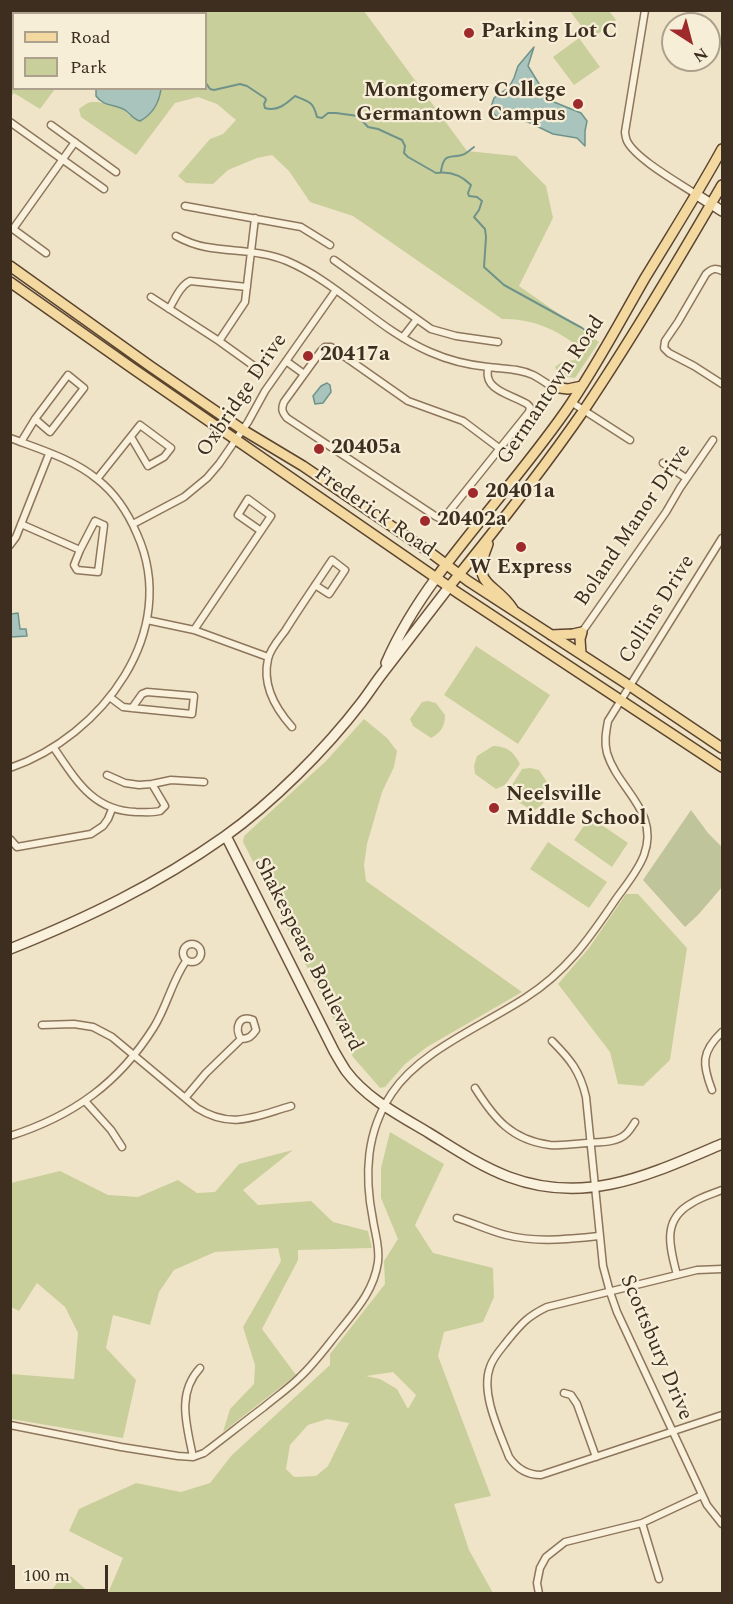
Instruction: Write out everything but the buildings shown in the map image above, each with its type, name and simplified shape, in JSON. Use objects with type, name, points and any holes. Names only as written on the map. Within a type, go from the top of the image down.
[{"type":"main road","name":"Germantown Road","points":[[436,578],[521,471],[582,386],[723,149]]},
{"type":"main road","name":"Germantown Road","points":[[449,587],[584,410],[723,185]]},
{"type":"main road","name":"Frederick Road","points":[[10,266],[243,430],[303,466],[516,613],[723,748]]},
{"type":"main road","name":"Frederick Road","points":[[10,282],[449,587],[721,765]]},
{"type":"main road","points":[[552,387],[568,389],[582,386]]},
{"type":"main road","points":[[552,387],[571,402]]},
{"type":"main road","points":[[492,533],[481,564],[483,577],[490,587],[506,598],[516,613]]},
{"type":"main road","points":[[551,635],[582,632],[581,654]]},
{"type":"street","points":[[645,10],[625,132],[627,140],[648,163],[723,212]]},
{"type":"street","points":[[10,122],[104,189]]},
{"type":"street","points":[[51,125],[116,172]]},
{"type":"street","points":[[46,253],[13,229],[75,142]]},
{"type":"street","points":[[185,206],[301,227],[330,245]]},
{"type":"street","points":[[219,341],[245,302],[255,218]]},
{"type":"street","points":[[176,236],[208,248],[251,252],[287,261],[336,290],[403,337],[429,352],[453,360],[506,368],[533,375],[552,387]]},
{"type":"street","points":[[334,260],[432,329],[448,334],[498,342]]},
{"type":"street","points":[[723,271],[716,268],[706,273],[665,341],[664,348],[723,384]]},
{"type":"street","points":[[168,309],[182,288],[190,281],[247,286]]},
{"type":"street","name":"Oxbridge Drive","points":[[133,524],[196,488],[219,464],[243,430],[265,391],[336,290]]},
{"type":"street","points":[[150,297],[258,369]]},
{"type":"street","points":[[403,337],[417,319]]},
{"type":"street","points":[[488,367],[488,378],[491,385],[520,399],[530,407],[529,412],[444,518],[439,518],[282,413],[284,402],[304,374],[325,347],[331,347],[408,401],[463,421],[500,448]]},
{"type":"street","points":[[286,361],[304,374]]},
{"type":"street","points":[[21,442],[35,419],[68,375],[84,388],[50,432],[35,419]]},
{"type":"street","points":[[571,402],[630,440]]},
{"type":"street","points":[[97,479],[140,425],[171,448],[164,457],[148,466],[131,437]]},
{"type":"street","points":[[10,438],[72,463],[97,479],[125,510],[143,546],[150,597],[147,620],[134,658],[111,698],[69,738],[54,748],[10,768]]},
{"type":"street","name":"Boland Manor Drive","points":[[582,632],[713,440]]},
{"type":"street","points":[[10,545],[16,537],[49,454]]},
{"type":"street","points":[[663,463],[686,478]]},
{"type":"street","points":[[194,630],[261,531],[271,516],[248,499],[238,515],[261,531]]},
{"type":"street","points":[[94,521],[104,525],[98,572],[77,570],[74,565],[80,550],[94,521]]},
{"type":"street","points":[[21,524],[80,550]]},
{"type":"street","name":"Collins Drive","points":[[193,1457],[209,1449],[300,1377],[365,1298],[374,1278],[378,1252],[368,1192],[368,1156],[375,1125],[392,1093],[402,1080],[423,1061],[526,998],[567,964],[587,942],[640,862],[646,844],[646,824],[639,805],[610,761],[605,743],[608,721],[723,538]]},
{"type":"street","points":[[292,727],[275,706],[271,695],[268,683],[268,657],[315,585],[332,560],[345,570],[329,594],[315,585]]},
{"type":"street","name":"Germantown Road","points":[[381,675],[403,629],[436,578]]},
{"type":"street","name":"Germantown Road","points":[[10,950],[126,898],[226,836],[313,758],[349,717],[449,587]]},
{"type":"street","points":[[147,620],[194,630],[268,657]]},
{"type":"street","points":[[111,698],[123,707],[132,708],[192,714],[194,696],[147,692],[142,694],[132,708]]},
{"type":"street","points":[[54,748],[81,786],[112,809],[126,812],[160,811],[165,806],[152,784]]},
{"type":"street","points":[[107,775],[125,783],[139,785],[171,780],[204,782]]},
{"type":"street","points":[[10,839],[17,847],[91,834],[103,826],[112,809]]},
{"type":"street","name":"Shakespeare Boulevard","points":[[226,836],[334,1051],[360,1086],[384,1107],[474,1161],[509,1177],[551,1187],[573,1188],[619,1184],[723,1144]]},
{"type":"street","points":[[10,1137],[37,1128],[63,1115],[85,1101],[110,1080],[134,1055],[155,1026],[179,971],[186,961]]},
{"type":"street","points":[[42,1025],[74,1024],[93,1027],[112,1037],[206,1114],[229,1121],[244,1120],[291,1106]]},
{"type":"street","points":[[712,1090],[705,1073],[706,1052],[712,1041],[723,1032]]},
{"type":"street","points":[[185,1098],[206,1073],[242,1039]]},
{"type":"street","name":"Scottsbury Drive","points":[[552,1041],[569,1058],[583,1082],[603,1266],[617,1312],[702,1495],[707,1505],[723,1524]]},
{"type":"street","points":[[475,1088],[494,1116],[517,1134],[535,1142],[552,1145],[607,1142],[627,1134],[635,1122]]},
{"type":"street","points":[[85,1101],[111,1130],[122,1147]]},
{"type":"street","points":[[677,1275],[670,1249],[669,1235],[672,1225],[679,1213],[691,1203],[723,1190]]},
{"type":"street","points":[[457,1218],[506,1235],[534,1240],[600,1236]]},
{"type":"street","points":[[723,1269],[697,1270],[547,1307],[521,1323],[492,1362],[488,1370],[487,1385],[490,1404],[509,1457],[513,1464],[523,1472],[536,1475],[723,1415]]},
{"type":"street","points":[[10,1425],[121,1447],[193,1457],[184,1412],[191,1377],[200,1368]]},
{"type":"street","points":[[564,1393],[571,1395],[577,1404],[596,1457]]},
{"type":"street","points":[[540,1593],[537,1582],[540,1568],[546,1557],[565,1542],[642,1523],[702,1495]]},
{"type":"street","points":[[642,1523],[659,1579]]},
{"type":"green space","points":[[11,11],[364,11],[467,151],[516,156],[546,186],[553,218],[519,286],[599,342],[575,378],[560,376],[555,367],[563,361],[575,360],[581,349],[572,342],[544,326],[513,319],[502,319],[353,216],[310,202],[289,171],[272,155],[257,158],[228,170],[213,184],[186,183],[178,176],[210,139],[223,134],[236,120],[217,104],[198,97],[175,103],[136,155],[81,117],[79,109],[92,102],[110,105],[130,116],[157,104],[161,90],[207,90],[207,12],[12,12],[12,90],[54,90],[40,109],[14,93],[11,97]]},
{"type":"green space","points":[[570,11],[609,11],[616,20],[591,39]]},
{"type":"green space","points":[[579,38],[600,67],[574,85],[553,57]]},
{"type":"green space","points":[[476,646],[550,695],[518,744],[444,695]]},
{"type":"green space","points":[[422,702],[436,703],[445,715],[442,729],[431,738],[413,726],[410,719]]},
{"type":"green space","points":[[364,719],[387,738],[397,751],[394,767],[382,792],[367,844],[364,865],[366,881],[522,992],[427,1047],[405,1064],[385,1087],[380,1088],[353,1057],[243,842],[244,836],[326,761]]},
{"type":"green space","points":[[493,746],[510,750],[520,764],[505,785],[496,789],[475,774],[474,766],[477,756]]},
{"type":"green space","points":[[522,769],[539,770],[549,785],[545,801],[533,811],[512,798],[509,790]]},
{"type":"green space","points":[[691,810],[722,847],[722,887],[685,927],[643,880]]},
{"type":"green space","points":[[590,817],[628,843],[612,867],[574,840]]},
{"type":"green space","points":[[548,842],[607,882],[589,908],[530,869]]},
{"type":"green space","points":[[626,894],[638,894],[687,948],[670,1060],[643,1086],[618,1084],[610,1052],[558,984],[589,948]]},
{"type":"green space","points":[[390,1132],[444,1164],[415,1225],[433,1253],[493,1268],[494,1297],[483,1322],[444,1332],[438,1356],[491,1496],[454,1504],[469,1550],[493,1593],[108,1593],[123,1558],[69,1531],[79,1509],[136,1483],[181,1492],[210,1483],[232,1455],[330,1365],[330,1354],[385,1284],[384,1261],[398,1239],[381,1198],[381,1168]],"holes":[[[393,1372],[416,1395],[408,1409],[397,1389],[380,1379],[366,1376]],[[327,1419],[349,1423],[328,1466],[316,1476],[294,1477],[286,1469],[290,1445],[308,1425]]]},
{"type":"green space","points":[[293,1150],[243,1190],[258,1205],[311,1201],[333,1222],[368,1231],[372,1248],[298,1250],[298,1260],[262,1329],[296,1375],[223,1432],[230,1409],[254,1384],[255,1365],[243,1327],[281,1261],[278,1248],[215,1252],[174,1270],[159,1292],[150,1325],[113,1315],[106,1348],[136,1380],[123,1438],[11,1419],[11,1374],[74,1379],[78,1333],[65,1307],[37,1283],[19,1311],[11,1307],[11,1183],[60,1171],[108,1195],[138,1197],[178,1180],[197,1193],[215,1192],[239,1164]]},
{"type":"green space","points":[[66,1572],[90,1593],[49,1593]]},
{"type":"water","points":[[534,47],[528,66],[549,100],[581,113],[587,121],[585,146],[577,138],[553,134],[528,122],[500,119],[494,114],[491,107],[494,98],[509,87],[518,66]]},
{"type":"water","points":[[96,90],[161,90],[155,108],[140,121],[123,109],[102,102],[96,96]]},
{"type":"water","points":[[327,383],[330,385],[331,392],[323,403],[315,404],[313,396],[321,386]]},
{"type":"water","points":[[18,613],[20,629],[26,629],[27,636],[11,637],[11,614]]},
{"type":"waterway","points":[[207,84],[214,90],[240,84],[247,86],[265,98],[265,108],[269,109],[281,106],[295,96],[310,103],[317,117],[322,118],[328,113],[358,116],[368,127],[402,140],[405,146],[404,153],[408,157],[436,173],[450,173],[459,176],[471,185],[469,196],[477,197],[482,201],[474,217],[485,229],[484,267],[504,285],[591,335]]},
{"type":"waterway","points":[[441,171],[446,159],[464,154],[474,147]]},
{"type":"place","name":"Parking Lot C","points":[[469,33]]},
{"type":"place","name":"Montgomery College Germantown Campus","points":[[578,104]]},
{"type":"place","name":"20417a","points":[[308,356]]},
{"type":"place","name":"20405a","points":[[319,449]]},
{"type":"place","name":"20401a","points":[[473,493]]},
{"type":"place","name":"20402a","points":[[425,521]]},
{"type":"place","name":"W Express","points":[[521,547]]},
{"type":"place","name":"Neelsville Middle School","points":[[494,808]]}]
